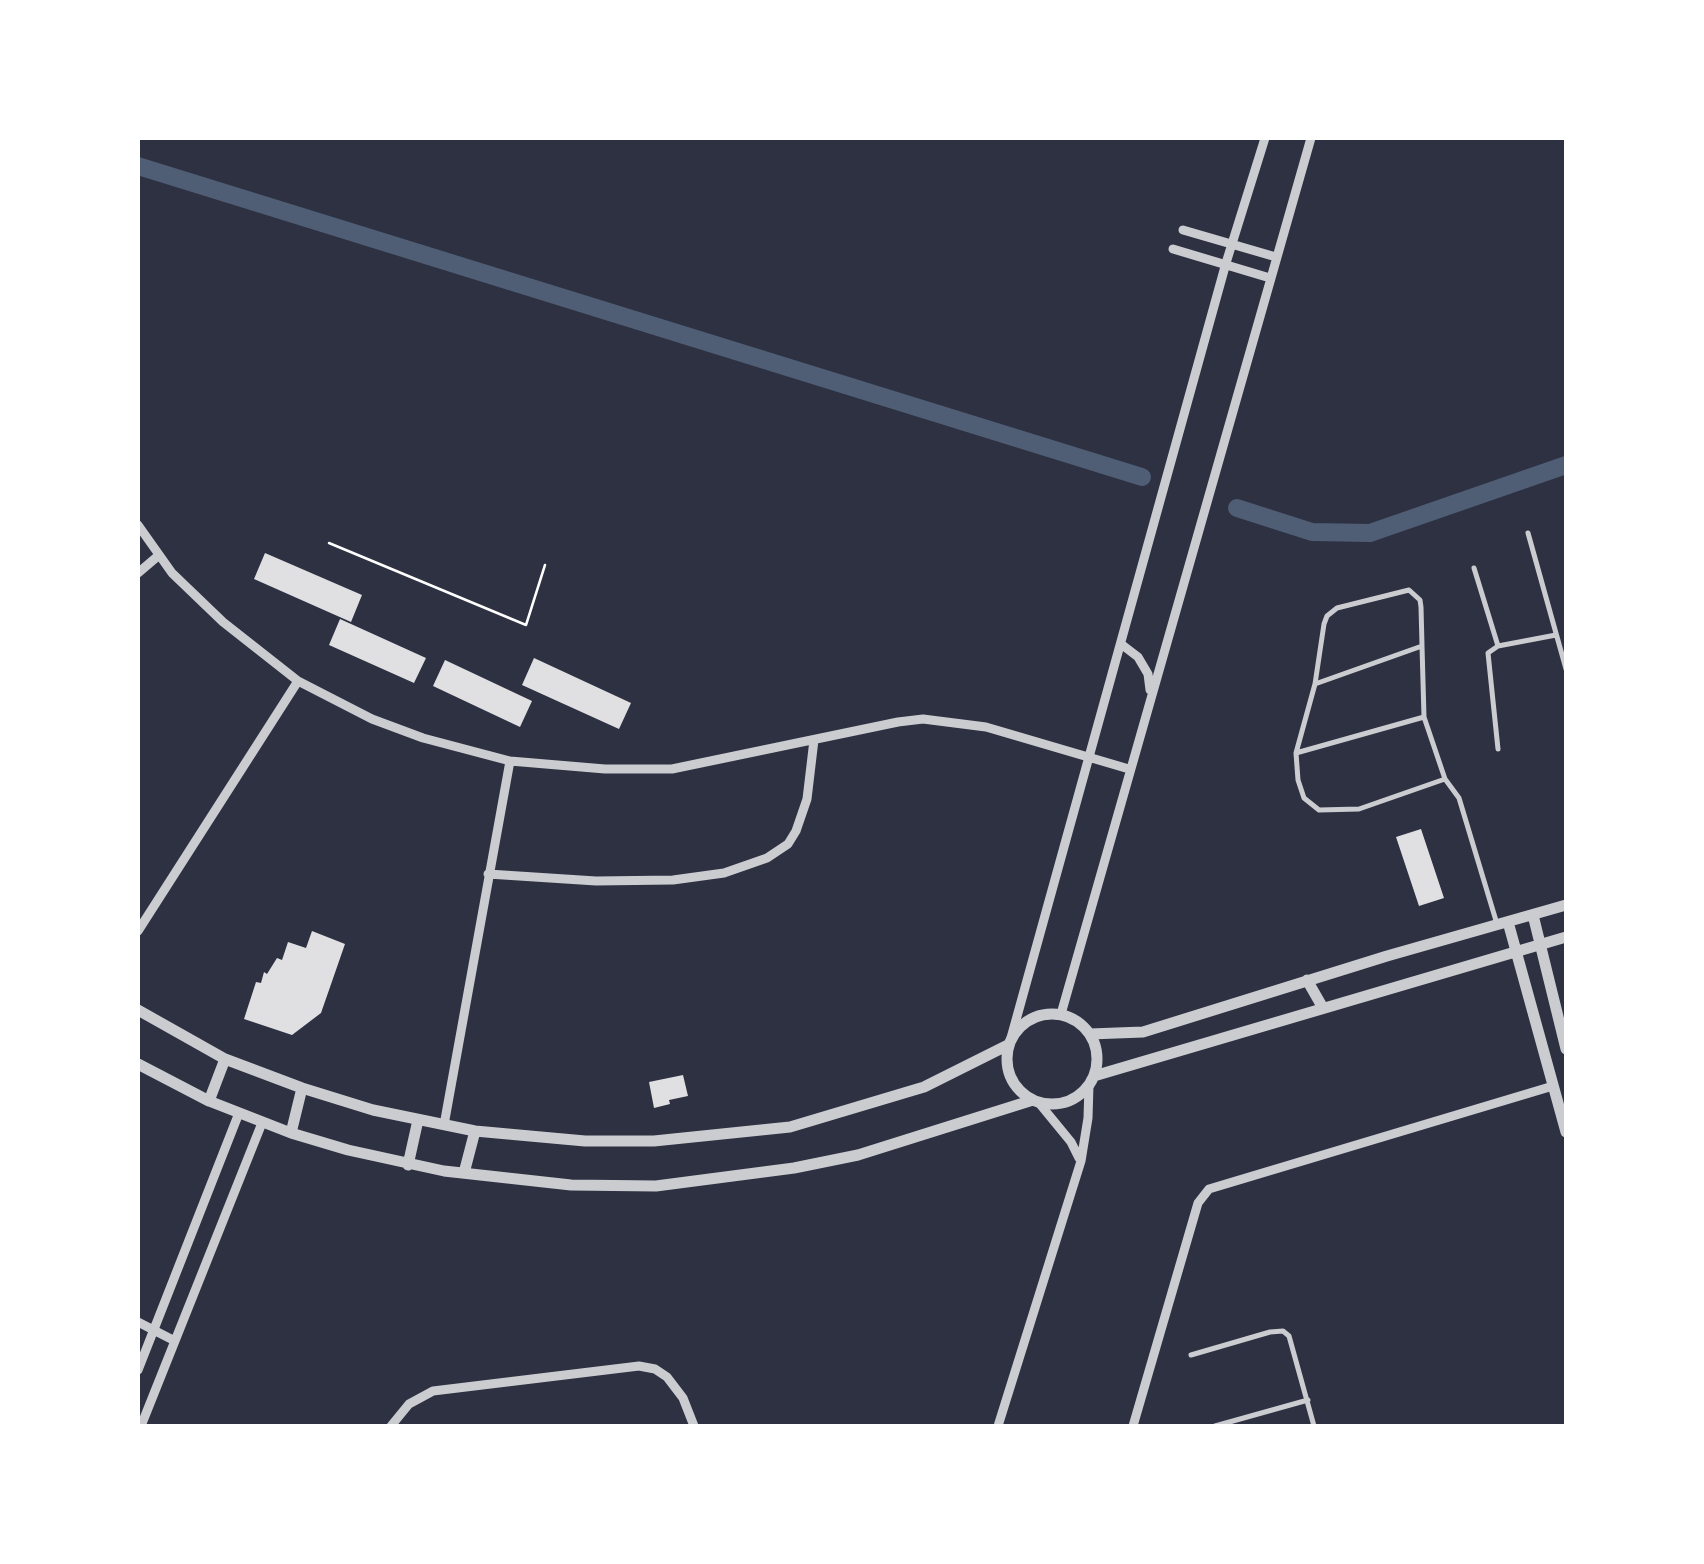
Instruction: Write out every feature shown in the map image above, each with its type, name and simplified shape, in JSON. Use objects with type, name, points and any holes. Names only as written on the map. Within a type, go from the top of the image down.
[{"type":"street","points":[[1081,1160],[1071,1142],[1036,1101],[1022,1093],[1008,1071],[1010,1042],[1232,242],[1265,138]]},
{"type":"street","points":[[1061,1014],[1311,138]]},
{"type":"street","points":[[1183,230],[1276,257]]},
{"type":"street","points":[[1172,249],[1270,278]]},
{"type":"street","points":[[138,525],[158,556],[223,622],[298,681],[372,719],[510,762],[672,769],[924,719],[986,727],[1130,769]]},
{"type":"street","points":[[138,573],[158,556]]},
{"type":"street","points":[[1120,644],[1138,657],[1148,674],[1151,693]]},
{"type":"street","points":[[138,932],[298,681]]},
{"type":"street","points":[[488,874],[596,881],[673,880],[724,873],[778,854],[796,832],[807,799],[814,740]]},
{"type":"street","points":[[444,1124],[510,762]]},
{"type":"street","points":[[1090,1034],[1143,1032],[1566,905]]},
{"type":"street","points":[[1533,915],[1566,1049]]},
{"type":"street","points":[[1502,923],[1566,1132]]},
{"type":"street","points":[[138,1064],[208,1101],[291,1133],[408,1164],[464,1174],[571,1184],[656,1186],[858,1156],[1036,1101],[1066,1102],[1092,1081],[1566,937]]},
{"type":"street","points":[[1307,980],[1322,1008]]},
{"type":"street","points":[[138,1010],[224,1059],[302,1088],[418,1120],[475,1131],[585,1141],[654,1141],[790,1127],[924,1087],[1010,1042],[1018,1028],[1037,1015],[1061,1014],[1076,1020],[1090,1034],[1097,1050],[1081,1160],[998,1426]]},
{"type":"street","points":[[208,1101],[224,1059]]},
{"type":"street","points":[[1133,1426],[1198,1203],[1210,1189],[1553,1086]]},
{"type":"street","points":[[291,1133],[302,1088]]},
{"type":"street","points":[[138,1370],[239,1113]]},
{"type":"street","points":[[408,1164],[418,1120]]},
{"type":"street","points":[[141,1426],[262,1122]]},
{"type":"street","points":[[464,1174],[475,1131]]},
{"type":"street","points":[[138,1322],[173,1340]]},
{"type":"street","points":[[392,1426],[409,1404],[433,1391],[639,1366],[655,1369],[667,1377],[683,1398],[694,1426]]},
{"type":"lane","points":[[1528,533],[1566,670]]},
{"type":"lane","points":[[1474,568],[1498,646]]},
{"type":"lane","points":[[1445,779],[1359,808],[1318,810],[1304,798],[1296,753],[1324,624],[1337,608],[1410,590],[1420,600],[1424,717],[1445,779],[1459,798],[1502,923]]},
{"type":"lane","points":[[1498,749],[1486,660],[1491,650],[1556,636]]},
{"type":"lane","points":[[1314,684],[1422,646]]},
{"type":"lane","points":[[1296,753],[1424,717]]},
{"type":"lane","points":[[1191,1356],[1283,1331],[1290,1336],[1314,1426]]},
{"type":"lane","points":[[1215,1426],[1308,1400]]},
{"type":"path","points":[[329,543],[526,625],[545,565]]},
{"type":"building","points":[[265,553],[362,595],[351,622],[254,579]]},
{"type":"building","points":[[340,619],[426,658],[414,683],[329,645]]},
{"type":"building","points":[[534,658],[631,703],[619,729],[522,685]]},
{"type":"building","points":[[445,660],[532,701],[520,727],[433,686]]},
{"type":"building","points":[[1421,829],[1444,898],[1419,906],[1396,837]]},
{"type":"building","points":[[312,931],[345,944],[321,1013],[292,1035],[244,1019],[256,982],[261,983],[264,972],[267,974],[277,958],[282,960],[288,942],[306,948]]},
{"type":"building","points":[[683,1075],[688,1096],[654,1108],[649,1082]]},
{"type":"waterway","points":[[138,166],[1142,477]]},
{"type":"waterway","points":[[1237,508],[1312,532],[1370,533],[1566,465]]}]
